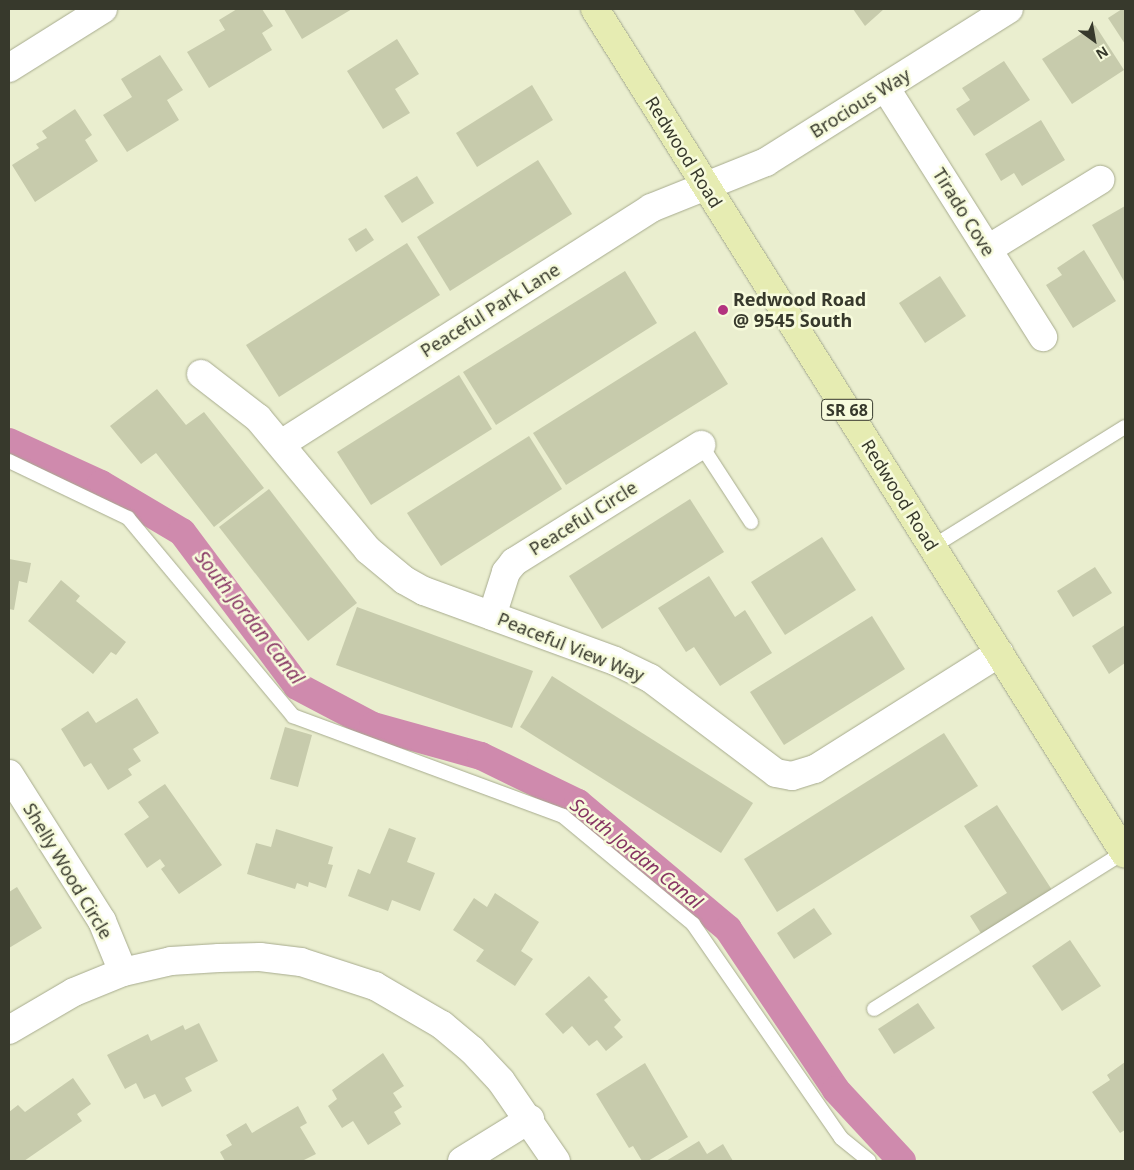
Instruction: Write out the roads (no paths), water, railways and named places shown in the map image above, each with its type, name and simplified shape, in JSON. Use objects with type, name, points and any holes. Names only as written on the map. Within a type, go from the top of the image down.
[{"type":"main road","name":"Redwood Road","points":[[595,9],[1125,853]]},
{"type":"street","points":[[9,68],[103,9]]},
{"type":"street","name":"Brocious Way","points":[[705,184],[766,162],[1009,9]]},
{"type":"street","name":"Tirado Cove","points":[[885,86],[1043,337]]},
{"type":"street","points":[[988,249],[1100,180]]},
{"type":"street","name":"Peaceful Park Lane","points":[[281,444],[652,208],[705,184]]},
{"type":"street","name":"Peaceful View Way","points":[[201,374],[251,412],[281,444],[368,550],[385,566],[424,591],[615,661],[650,678],[683,700],[762,765],[776,774],[792,776],[814,769],[999,653]]},
{"type":"street","name":"Peaceful Circle","points":[[492,616],[506,572],[514,562],[701,445]]},
{"type":"street","name":"Shelly Wood Circle","points":[[9,774],[102,921],[123,972]]},
{"type":"street","points":[[9,1030],[74,992],[123,972],[171,961],[260,957],[301,962],[339,972],[409,1003],[442,1025],[472,1050],[530,1119],[556,1161]]},
{"type":"street","points":[[462,1161],[530,1119]]},
{"type":"lane","points":[[932,547],[1125,427]]},
{"type":"lane","points":[[701,445],[750,522]]},
{"type":"lane","points":[[9,461],[128,518],[293,716],[563,816],[693,924],[841,1138],[869,1161]]},
{"type":"lane","points":[[874,1010],[1125,853]]},
{"type":"waterway","name":"South Jordan Canal","points":[[9,442],[101,484],[182,532],[297,686],[373,726],[481,756],[578,803],[728,929],[836,1090],[902,1161]]},
{"type":"place","name":"Redwood Road @ 9545 South","points":[[723,310]]}]
